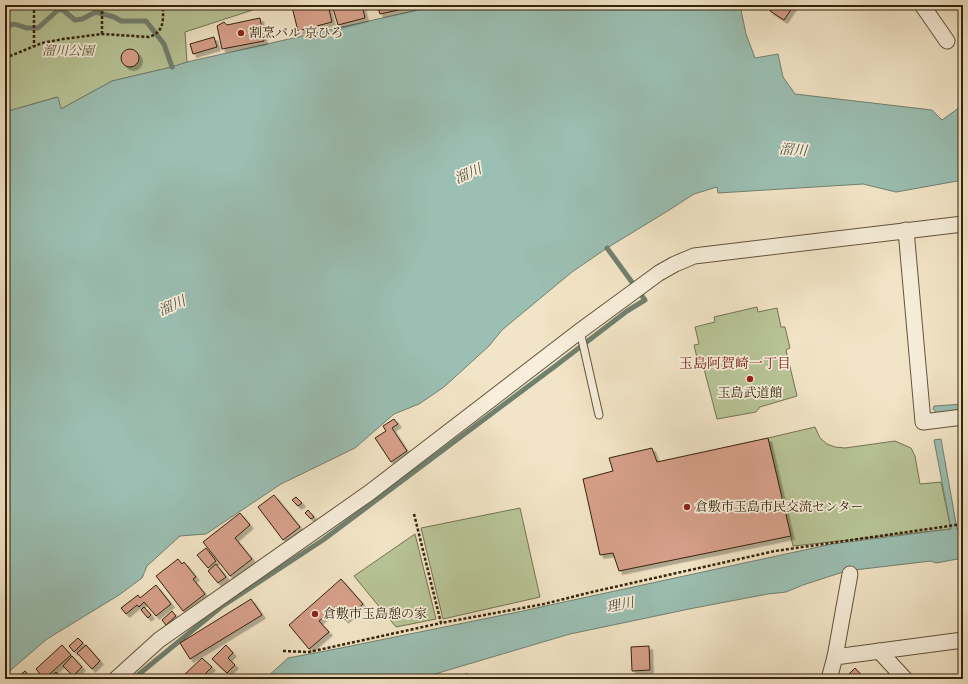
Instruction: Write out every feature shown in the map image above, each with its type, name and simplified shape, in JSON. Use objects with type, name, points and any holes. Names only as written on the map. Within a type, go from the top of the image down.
[{"type":"street","points":[[922,5],[947,41]]},
{"type":"street","points":[[116,679],[159,640],[369,493],[580,331],[659,273],[675,264],[694,256],[963,224]]},
{"type":"street","points":[[906,230],[923,422],[963,417]]},
{"type":"street","points":[[829,679],[836,657],[850,574]]},
{"type":"street","points":[[836,657],[963,640]]},
{"type":"street","points":[[879,651],[905,679]]},
{"type":"lane","points":[[580,331],[599,415]]},
{"type":"path","points":[[34,5],[34,46]]},
{"type":"path","points":[[102,5],[102,34]]},
{"type":"path","points":[[5,58],[49,41],[102,34],[149,37],[154,35],[159,30],[163,22],[163,5]]},
{"type":"path","points":[[414,514],[441,623]]},
{"type":"path","points":[[283,651],[309,652],[441,623],[544,604],[599,590],[775,551],[963,524]]},
{"type":"green space","name":"溜川公園","points":[[5,5],[268,5],[185,32],[187,62],[112,81],[61,109],[57,97],[5,112]]},
{"type":"green space","name":"玉島武道館","points":[[757,307],[758,312],[777,308],[781,327],[785,327],[790,348],[786,350],[797,396],[760,407],[756,412],[717,419],[702,361],[698,362],[694,345],[699,344],[695,327],[715,322],[714,317]]},
{"type":"green space","points":[[815,427],[820,438],[827,444],[835,447],[845,448],[895,441],[911,448],[915,456],[920,484],[941,482],[951,529],[793,546],[768,438]]},
{"type":"green space","points":[[520,508],[540,597],[443,619],[421,528]]},
{"type":"green space","points":[[415,534],[436,619],[396,627],[354,576]]},
{"type":"water","name":"溜川","points":[[421,5],[740,5],[746,34],[755,58],[778,54],[783,77],[795,94],[932,110],[942,120],[963,105],[963,180],[896,192],[863,184],[718,193],[717,187],[694,194],[607,248],[572,272],[502,330],[489,346],[444,387],[419,404],[394,414],[355,448],[281,484],[206,534],[180,536],[147,566],[142,578],[119,595],[47,639],[5,675],[5,112],[58,97],[61,109],[112,81],[187,62],[422,9]]},
{"type":"water","points":[[963,404],[963,410],[937,413],[933,409],[934,406]]},
{"type":"water","name":"理川","points":[[941,439],[957,529],[963,529],[963,558],[936,563],[931,561],[846,571],[786,592],[694,608],[570,634],[418,679],[266,678],[288,658],[518,612],[832,544],[951,529],[934,440]]},
{"type":"building","points":[[313,5],[314,8],[328,5],[332,22],[298,31],[292,7]]},
{"type":"building","points":[[332,5],[362,5],[365,18],[338,25]]},
{"type":"building","points":[[377,5],[411,5],[412,7],[380,14]]},
{"type":"building","points":[[774,5],[794,5],[784,20],[770,11]]},
{"type":"building","name":"割烹バル 京ひろ","points":[[260,18],[264,41],[222,49],[217,26],[224,22],[227,25]]},
{"type":"building","points":[[214,37],[217,47],[193,54],[190,44]]},
{"type":"building","points":[[130,49],[136,52],[139,58],[136,64],[130,67],[124,64],[121,58],[124,52]]},
{"type":"building","points":[[394,419],[398,424],[392,428],[407,451],[391,462],[375,438],[386,431],[383,426]]},
{"type":"building","name":"倉敷市玉島市民交流センター","points":[[768,438],[791,536],[619,571],[613,553],[600,555],[583,479],[613,471],[609,458],[652,448],[657,462]]},
{"type":"building","points":[[274,495],[300,527],[283,540],[258,507]]},
{"type":"building","points":[[296,497],[302,503],[298,506],[292,500]]},
{"type":"building","points":[[308,510],[314,517],[311,519],[305,513]]},
{"type":"building","points":[[240,513],[250,525],[235,538],[252,559],[230,576],[203,542]]},
{"type":"building","points":[[206,548],[216,561],[208,568],[197,555]]},
{"type":"building","points":[[178,559],[182,564],[184,562],[196,577],[193,579],[205,594],[183,611],[156,576]]},
{"type":"building","points":[[216,564],[226,577],[218,583],[208,571]]},
{"type":"building","name":"倉敷市玉島憩の家","points":[[341,579],[363,604],[345,620],[335,608],[319,621],[329,632],[309,649],[289,625]]},
{"type":"building","points":[[156,585],[171,604],[156,616],[144,602],[139,607],[137,605],[126,614],[121,608],[138,595],[140,598]]},
{"type":"building","points":[[251,599],[262,615],[190,659],[180,643]]},
{"type":"building","points":[[144,607],[151,615],[148,618],[141,610]]},
{"type":"building","points":[[172,611],[176,616],[166,625],[162,620]]},
{"type":"building","points":[[78,638],[83,643],[74,652],[69,646]]},
{"type":"building","points":[[62,645],[71,655],[44,679],[36,669]]},
{"type":"building","points":[[86,645],[100,661],[92,669],[77,653]]},
{"type":"building","points":[[226,645],[233,653],[228,658],[235,665],[227,673],[212,659]]},
{"type":"building","points":[[649,646],[650,670],[632,671],[631,647]]},
{"type":"building","points":[[72,656],[82,667],[73,676],[63,666]]},
{"type":"building","points":[[202,658],[212,667],[205,674],[209,679],[184,679],[182,677]]},
{"type":"building","points":[[855,668],[865,679],[844,679]]},
{"type":"building","points":[[25,671],[30,677],[28,679],[20,679],[18,677]]},
{"type":"building","points":[[56,672],[63,679],[48,679]]},
{"type":"building","points":[[465,674],[492,677],[492,679],[445,679],[445,675],[465,678]]},
{"type":"waterway","points":[[5,29],[14,24],[27,28],[38,28],[59,9],[75,20],[82,19],[96,12],[114,17],[121,21],[146,21],[164,44],[172,67]]},
{"type":"waterway","points":[[133,679],[221,607],[323,540],[627,311],[645,300],[607,248]]},
{"type":"place","name":"割烹バル 京ひろ","points":[[241,33]]},
{"type":"place","name":"玉島武道館","points":[[750,379]]},
{"type":"place","name":"倉敷市玉島市民交流センター","points":[[687,507]]},
{"type":"place","name":"倉敷市玉島憩の家","points":[[315,614]]},
{"type":"district","name":"玉島阿賀崎一丁目","points":[[735,363]]}]
